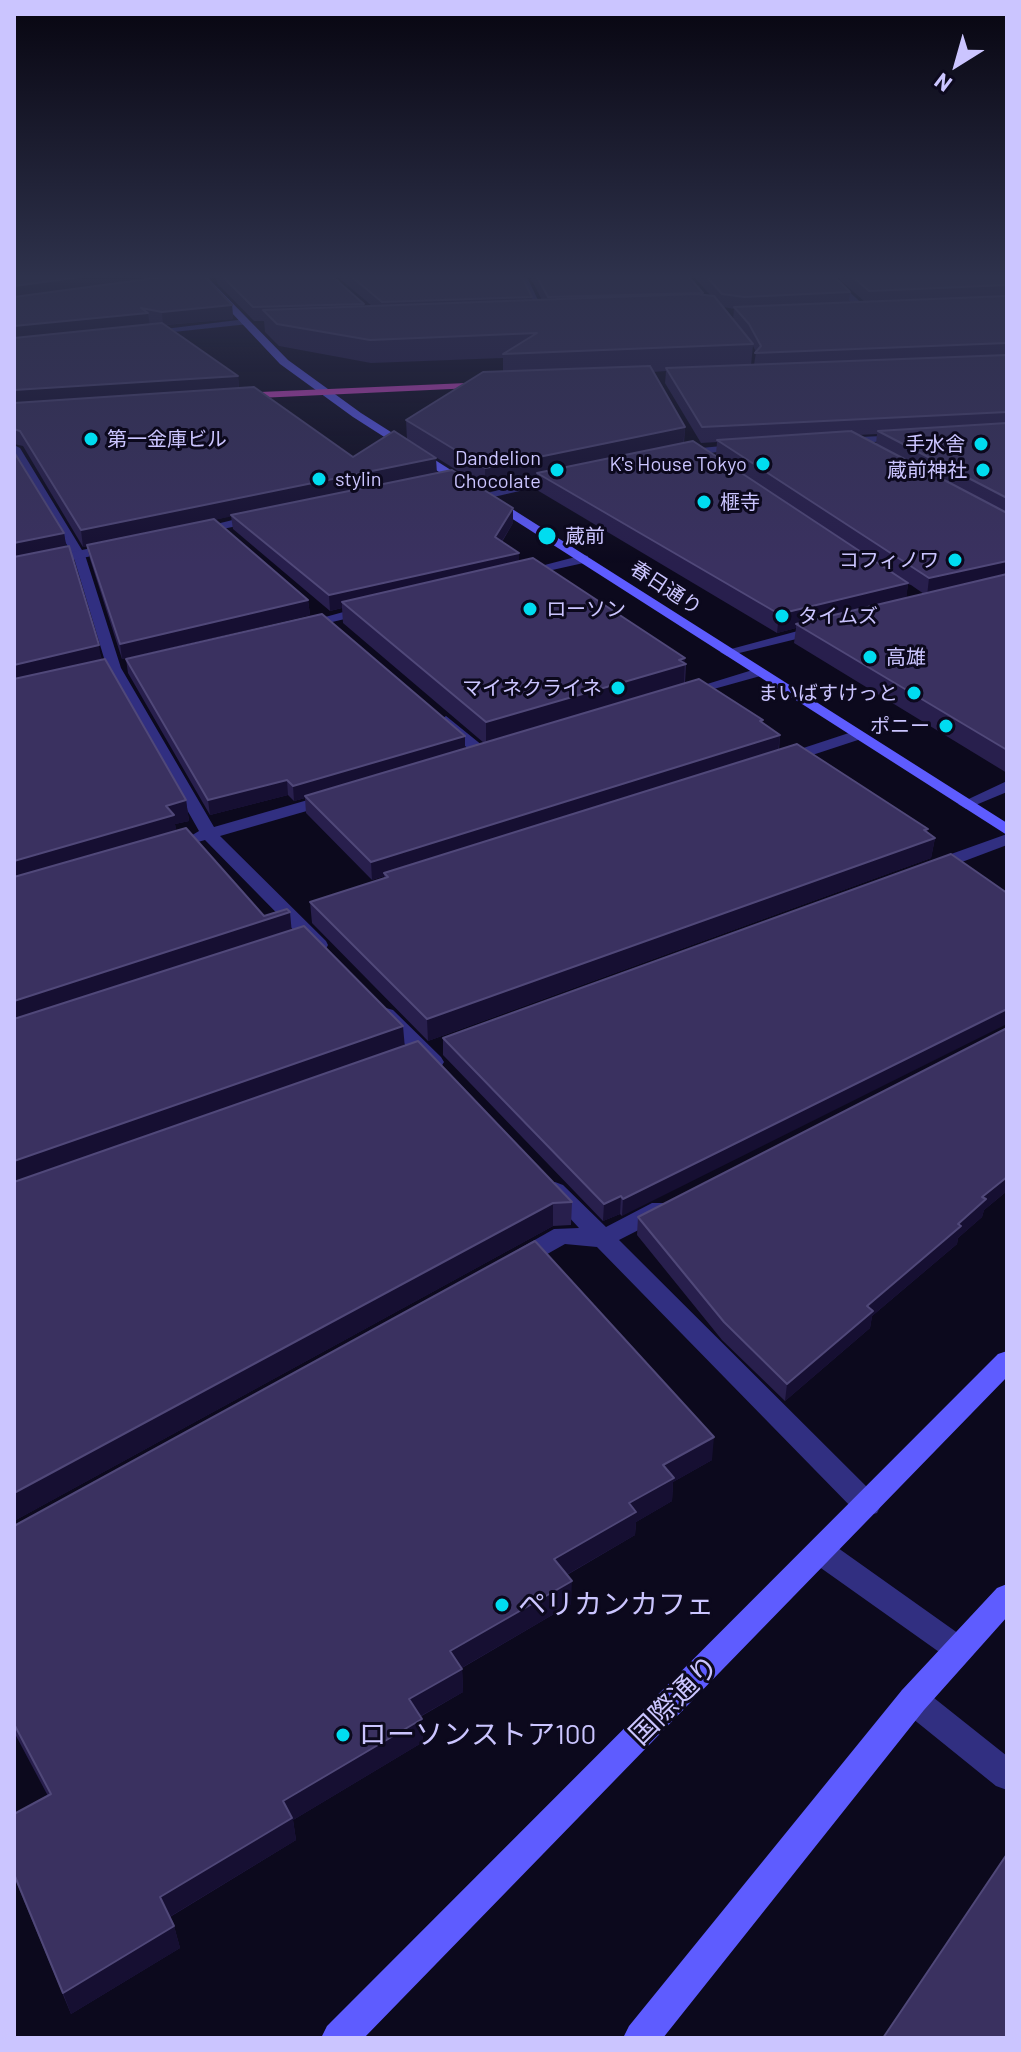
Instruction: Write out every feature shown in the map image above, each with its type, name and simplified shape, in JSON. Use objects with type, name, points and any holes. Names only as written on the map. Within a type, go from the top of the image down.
[{"type":"highway","points":[[220,397],[501,378],[310,380],[228,385]]},
{"type":"main road","name":"春日通り","points":[[300,373],[456,477],[1007,830]]},
{"type":"main road","name":"国際通り","points":[[339,2038],[1007,1361]]},
{"type":"main road","points":[[641,2038],[913,1700],[1007,1597]]},
{"type":"street","points":[[820,442],[921,437]]},
{"type":"street","points":[[852,441],[881,456]]},
{"type":"street","points":[[664,456],[692,445],[758,446]]},
{"type":"street","points":[[692,445],[720,467]]},
{"type":"street","points":[[14,448],[20,471],[79,555],[114,668],[209,834],[297,913],[310,937],[331,958]]},
{"type":"street","points":[[485,495],[574,476]]},
{"type":"street","points":[[428,483],[456,477]]},
{"type":"street","points":[[188,532],[264,517]]},
{"type":"street","points":[[219,526],[232,537]]},
{"type":"street","points":[[14,568],[125,545]]},
{"type":"street","points":[[504,578],[583,559]]},
{"type":"street","points":[[284,629],[324,614],[388,605]]},
{"type":"street","points":[[324,614],[344,634]]},
{"type":"street","points":[[727,652],[835,625]]},
{"type":"street","points":[[664,699],[759,672]]},
{"type":"street","points":[[427,706],[482,753]]},
{"type":"street","points":[[770,763],[858,735]]},
{"type":"street","points":[[966,804],[1007,786]]},
{"type":"street","points":[[179,843],[346,794]]},
{"type":"street","points":[[910,875],[1007,839]]},
{"type":"street","points":[[288,944],[310,937]]},
{"type":"street","points":[[372,1000],[417,1055],[445,1074]]},
{"type":"street","points":[[417,1055],[444,1045]]},
{"type":"street","points":[[539,1173],[867,1505]]},
{"type":"street","points":[[494,1273],[562,1235],[602,1239],[686,1196]]},
{"type":"street","points":[[821,1552],[959,1650]]},
{"type":"street","points":[[913,1700],[1007,1775]]},
{"type":"building","points":[[14,373],[233,373],[238,376],[14,390]]},
{"type":"building","points":[[482,373],[654,373],[685,427],[485,468],[406,420]]},
{"type":"building","points":[[669,373],[1007,373],[1007,412],[702,427]]},
{"type":"building","points":[[254,387],[353,457],[394,431],[436,458],[81,530],[20,431],[14,429],[14,403]]},
{"type":"building","points":[[1007,423],[1007,498],[878,431]]},
{"type":"building","points":[[851,431],[1007,513],[1007,561],[929,578],[717,440]]},
{"type":"building","points":[[693,441],[908,583],[779,614],[537,473]]},
{"type":"building","points":[[14,452],[64,533],[14,543]]},
{"type":"building","points":[[452,470],[513,508],[495,537],[519,553],[329,595],[231,515]]},
{"type":"building","points":[[214,519],[308,600],[120,644],[87,545]]},
{"type":"building","points":[[69,546],[99,645],[14,665],[14,557]]},
{"type":"building","points":[[533,558],[685,658],[679,660],[686,664],[486,722],[342,602]]},
{"type":"building","points":[[1007,574],[1007,750],[796,624]]},
{"type":"building","points":[[322,614],[465,736],[293,786],[287,780],[208,800],[126,659]]},
{"type":"building","points":[[105,659],[186,800],[166,806],[174,815],[14,861],[14,679]]},
{"type":"building","points":[[699,679],[763,720],[760,721],[780,735],[371,862],[305,796]]},
{"type":"building","points":[[797,744],[928,829],[924,830],[935,838],[427,1019],[310,902],[388,877],[384,873]]},
{"type":"building","points":[[186,828],[264,916],[287,909],[290,912],[14,1001],[14,877]]},
{"type":"building","points":[[951,854],[1007,893],[1007,1009],[623,1199],[621,1196],[604,1204],[443,1038]]},
{"type":"building","points":[[304,926],[403,1026],[14,1161],[14,1019]]},
{"type":"building","points":[[1007,1028],[1007,1177],[982,1197],[986,1199],[958,1224],[961,1226],[867,1306],[873,1311],[787,1384],[724,1322],[638,1217]]},
{"type":"building","points":[[418,1041],[572,1202],[553,1203],[14,1493],[14,1182]]},
{"type":"building","points":[[535,1241],[714,1437],[663,1465],[674,1478],[629,1503],[636,1512],[554,1559],[572,1581],[450,1651],[462,1669],[409,1699],[422,1719],[283,1801],[292,1818],[160,1897],[174,1926],[63,1993],[14,1874],[14,1814],[51,1794],[14,1724],[14,1526]]},
{"type":"building","points":[[1007,1854],[1007,2038],[883,2038]]},
{"type":"place","name":"第一金庫ビル","points":[[91,439]]},
{"type":"place","name":"手水舎","points":[[981,444]]},
{"type":"place","name":"K's House Tokyo","points":[[763,464]]},
{"type":"place","name":"Dandelion Chocolate","points":[[557,470]]},
{"type":"place","name":"蔵前神社","points":[[983,470]]},
{"type":"place","name":"stylin","points":[[319,479]]},
{"type":"place","name":"榧寺","points":[[704,502]]},
{"type":"place","name":"蔵前","points":[[547,536]]},
{"type":"place","name":"コフィノワ","points":[[955,560]]},
{"type":"place","name":"ローソン","points":[[530,609]]},
{"type":"place","name":"タイムズ","points":[[782,616]]},
{"type":"place","name":"高雄","points":[[870,657]]},
{"type":"place","name":"マイネクライネ","points":[[618,688]]},
{"type":"place","name":"まいばすけっと","points":[[914,693]]},
{"type":"place","name":"ポニー","points":[[946,726]]},
{"type":"place","name":"ペリカンカフェ","points":[[502,1605]]},
{"type":"place","name":"ローソンストア100","points":[[343,1735]]}]
